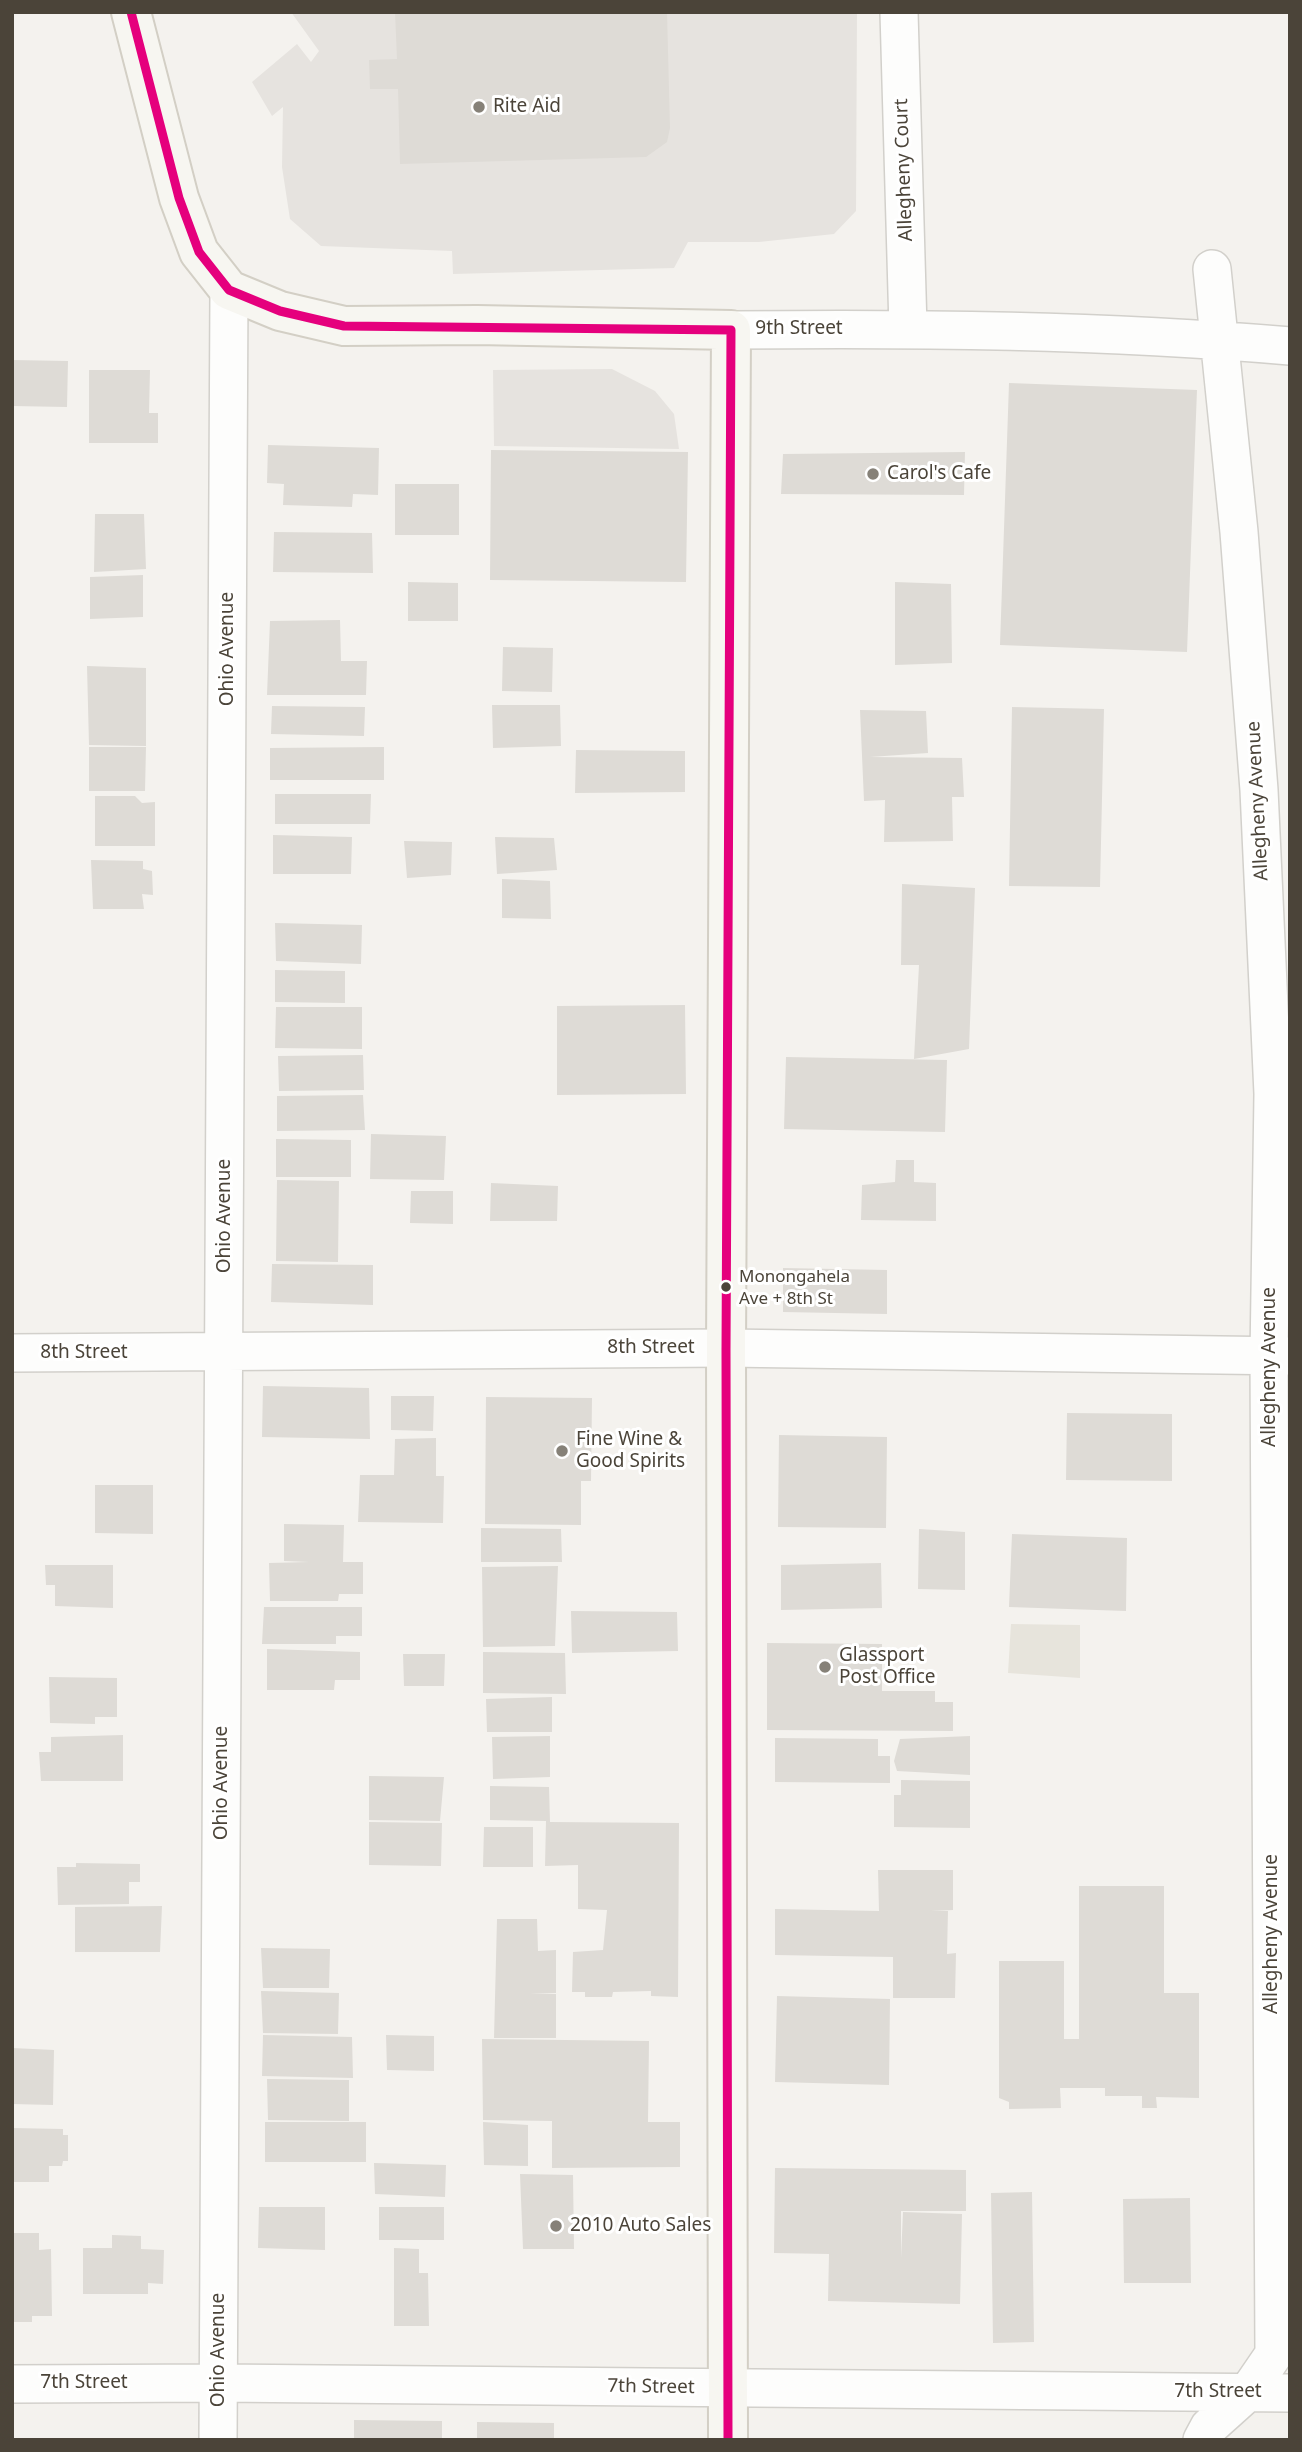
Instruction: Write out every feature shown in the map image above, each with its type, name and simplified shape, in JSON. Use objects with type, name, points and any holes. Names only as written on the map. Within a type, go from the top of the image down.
[{"type":"main road","points":[[131,12],[179,198],[199,252],[229,290]]},
{"type":"main road","name":"9th Street","points":[[229,290],[280,311],[344,326],[477,325],[731,330]]},
{"type":"main road","points":[[728,2440],[726,1348],[731,330]]},
{"type":"street","name":"Allegheny Court","points":[[899,12],[908,328]]},
{"type":"street","name":"Allegheny Avenue","points":[[1202,2440],[1209,2427],[1248,2392],[1274,2354],[1279,1356],[1273,1094],[1259,790],[1212,270]]},
{"type":"street","name":"Ohio Avenue","points":[[218,2440],[229,290]]},
{"type":"street","name":"9th Street","points":[[731,330],[908,328],[1219,340],[1290,346]]},
{"type":"street","name":"8th Street","points":[[12,1353],[726,1348],[1279,1356]]},
{"type":"street","name":"7th Street","points":[[12,2384],[219,2382],[1290,2393]]},
{"type":"shaded area","points":[[291,12],[857,12],[856,211],[834,234],[759,242],[688,242],[674,268],[453,274],[452,251],[321,246],[290,219],[282,167],[283,107],[272,116],[252,82],[297,44],[311,62],[319,51]]},
{"type":"shaded area","points":[[612,369],[655,391],[674,414],[679,449],[494,446],[493,370]]},
{"type":"shaded area","points":[[1011,1624],[1080,1625],[1080,1678],[1008,1673]]},
{"type":"building","points":[[395,12],[667,12],[670,128],[667,142],[646,157],[400,164],[398,89],[370,89],[369,60],[397,59]]},
{"type":"building","points":[[12,360],[68,361],[67,407],[12,406]]},
{"type":"building","points":[[89,370],[150,370],[149,413],[158,413],[158,443],[89,443]]},
{"type":"building","points":[[1009,383],[1197,390],[1187,652],[1000,645]]},
{"type":"building","points":[[268,445],[379,448],[378,495],[353,494],[352,507],[283,505],[284,484],[267,483]]},
{"type":"building","points":[[491,450],[688,452],[686,582],[490,580]]},
{"type":"building","name":"Carol's Cafe","points":[[965,452],[964,495],[781,494],[783,454]]},
{"type":"building","points":[[395,484],[459,484],[459,535],[395,535]]},
{"type":"building","points":[[95,514],[144,514],[146,569],[94,572]]},
{"type":"building","points":[[274,532],[372,533],[373,573],[273,572]]},
{"type":"building","points":[[143,575],[143,617],[90,619],[90,577]]},
{"type":"building","points":[[408,582],[458,583],[458,621],[408,621]]},
{"type":"building","points":[[895,582],[951,584],[952,663],[895,665]]},
{"type":"building","points":[[340,620],[341,661],[367,661],[366,695],[267,695],[270,621]]},
{"type":"building","points":[[503,647],[553,648],[552,692],[502,691]]},
{"type":"building","points":[[87,666],[146,668],[146,746],[89,745]]},
{"type":"building","points":[[492,705],[560,705],[561,746],[493,748]]},
{"type":"building","points":[[272,706],[365,707],[364,736],[271,734]]},
{"type":"building","points":[[1012,707],[1104,709],[1100,887],[1009,886]]},
{"type":"building","points":[[860,710],[926,711],[928,753],[870,757],[962,758],[964,797],[952,797],[953,841],[884,842],[885,800],[864,801]]},
{"type":"building","points":[[89,747],[146,747],[145,791],[89,791]]},
{"type":"building","points":[[384,747],[384,780],[270,780],[270,748]]},
{"type":"building","points":[[576,750],[685,751],[685,792],[575,793]]},
{"type":"building","points":[[275,794],[371,794],[370,824],[275,824]]},
{"type":"building","points":[[95,796],[135,796],[142,803],[155,802],[155,846],[95,846]]},
{"type":"building","points":[[273,835],[352,837],[351,874],[273,874]]},
{"type":"building","points":[[495,837],[554,838],[557,870],[497,874]]},
{"type":"building","points":[[404,841],[452,842],[451,875],[407,878]]},
{"type":"building","points":[[91,860],[143,861],[143,869],[152,871],[153,895],[142,894],[144,909],[93,909]]},
{"type":"building","points":[[502,879],[550,881],[551,919],[502,918]]},
{"type":"building","points":[[902,884],[975,888],[969,1049],[914,1059],[919,965],[901,965]]},
{"type":"building","points":[[275,923],[362,925],[361,964],[276,961]]},
{"type":"building","points":[[275,970],[345,971],[345,1003],[275,1002]]},
{"type":"building","points":[[685,1005],[686,1094],[557,1095],[557,1006]]},
{"type":"building","points":[[276,1007],[362,1007],[362,1049],[275,1048]]},
{"type":"building","points":[[363,1055],[364,1090],[279,1091],[278,1056]]},
{"type":"building","points":[[786,1057],[947,1060],[945,1132],[784,1129]]},
{"type":"building","points":[[363,1095],[365,1130],[277,1131],[277,1096]]},
{"type":"building","points":[[371,1134],[446,1136],[444,1180],[370,1179]]},
{"type":"building","points":[[276,1139],[351,1140],[351,1177],[276,1177]]},
{"type":"building","points":[[896,1160],[914,1160],[914,1182],[936,1183],[936,1221],[861,1220],[862,1185],[895,1182]]},
{"type":"building","points":[[277,1180],[339,1181],[338,1262],[276,1261]]},
{"type":"building","points":[[491,1183],[558,1186],[557,1221],[490,1221]]},
{"type":"building","points":[[411,1191],[453,1191],[453,1224],[410,1223]]},
{"type":"building","points":[[272,1264],[373,1265],[373,1305],[271,1302]]},
{"type":"building","points":[[783,1268],[887,1270],[887,1314],[783,1312]]},
{"type":"building","points":[[263,1386],[369,1388],[370,1439],[262,1437]]},
{"type":"building","points":[[391,1396],[434,1396],[433,1431],[391,1430]]},
{"type":"building","points":[[486,1397],[592,1398],[591,1481],[581,1481],[581,1525],[485,1524]]},
{"type":"building","points":[[1067,1413],[1172,1414],[1172,1481],[1066,1480]]},
{"type":"building","points":[[779,1435],[887,1437],[886,1528],[778,1527]]},
{"type":"building","points":[[436,1438],[436,1476],[444,1476],[443,1523],[358,1522],[360,1475],[394,1475],[395,1439]]},
{"type":"building","points":[[95,1485],[153,1485],[153,1534],[95,1533]]},
{"type":"building","points":[[284,1524],[344,1525],[343,1562],[363,1562],[363,1594],[339,1594],[338,1601],[270,1601],[269,1563],[309,1562],[284,1561]]},
{"type":"building","points":[[481,1528],[561,1529],[562,1562],[481,1562]]},
{"type":"building","points":[[919,1529],[965,1532],[965,1590],[918,1589]]},
{"type":"building","points":[[1012,1534],[1127,1538],[1126,1611],[1009,1607]]},
{"type":"building","points":[[881,1563],[882,1608],[781,1610],[781,1565]]},
{"type":"building","points":[[45,1565],[113,1565],[113,1608],[55,1606],[55,1585],[46,1585]]},
{"type":"building","points":[[558,1566],[555,1646],[483,1647],[482,1567]]},
{"type":"building","points":[[264,1607],[362,1607],[362,1636],[336,1636],[336,1644],[262,1644]]},
{"type":"building","points":[[571,1611],[677,1612],[678,1651],[572,1653]]},
{"type":"building","name":"Glassport Post Office","points":[[767,1643],[882,1644],[882,1691],[935,1691],[935,1702],[953,1702],[953,1731],[767,1730]]},
{"type":"building","points":[[267,1649],[360,1652],[360,1680],[335,1680],[334,1690],[267,1690]]},
{"type":"building","points":[[483,1652],[565,1653],[566,1694],[483,1693]]},
{"type":"building","points":[[403,1654],[445,1654],[444,1686],[404,1686]]},
{"type":"building","points":[[49,1677],[117,1678],[117,1717],[95,1717],[95,1724],[50,1723]]},
{"type":"building","points":[[552,1697],[552,1732],[487,1732],[486,1699]]},
{"type":"building","points":[[123,1735],[123,1781],[41,1781],[39,1752],[51,1752],[51,1737]]},
{"type":"building","points":[[550,1736],[550,1777],[493,1779],[492,1737]]},
{"type":"building","points":[[970,1736],[970,1775],[897,1771],[894,1761],[900,1739]]},
{"type":"building","points":[[775,1738],[878,1739],[878,1756],[890,1756],[890,1783],[775,1782]]},
{"type":"building","points":[[369,1776],[444,1777],[440,1821],[369,1820]]},
{"type":"building","points":[[901,1780],[970,1781],[970,1828],[894,1827],[894,1795],[901,1795]]},
{"type":"building","points":[[490,1786],[549,1787],[550,1822],[679,1823],[678,1997],[651,1996],[651,1991],[613,1992],[612,1997],[585,1997],[585,1992],[572,1992],[573,1952],[603,1950],[607,1910],[578,1909],[578,1865],[545,1866],[546,1821],[490,1820]]},
{"type":"building","points":[[369,1822],[442,1823],[441,1866],[369,1865]]},
{"type":"building","points":[[484,1827],[533,1827],[533,1867],[483,1867]]},
{"type":"building","points":[[76,1863],[140,1864],[140,1882],[129,1882],[129,1904],[58,1905],[57,1867],[76,1867]]},
{"type":"building","points":[[878,1870],[953,1870],[953,1910],[931,1911],[948,1911],[947,1954],[956,1953],[955,1998],[893,1998],[893,1957],[775,1955],[775,1909],[879,1911]]},
{"type":"building","points":[[1079,1886],[1164,1886],[1164,1993],[1199,1993],[1199,2098],[1156,2097],[1157,2108],[1142,2108],[1142,2096],[1105,2096],[1105,2088],[1060,2088],[1061,2108],[1009,2109],[1009,2102],[999,2098],[999,1961],[1064,1961],[1064,2039],[1079,2039]]},
{"type":"building","points":[[162,1906],[160,1952],[75,1952],[75,1907]]},
{"type":"building","points":[[497,1919],[537,1919],[538,1951],[556,1950],[556,1993],[530,1993],[556,1994],[556,2038],[494,2038]]},
{"type":"building","points":[[261,1948],[330,1949],[329,1988],[263,1988]]},
{"type":"building","points":[[261,1991],[339,1993],[338,2034],[263,2033]]},
{"type":"building","points":[[777,1996],[890,1999],[889,2085],[775,2082]]},
{"type":"building","points":[[263,2035],[352,2037],[353,2078],[262,2076]]},
{"type":"building","points":[[386,2035],[434,2036],[434,2071],[387,2070]]},
{"type":"building","points":[[482,2039],[649,2041],[648,2122],[680,2122],[680,2167],[552,2168],[552,2121],[483,2120]]},
{"type":"building","points":[[12,2048],[54,2050],[53,2105],[12,2104]]},
{"type":"building","points":[[267,2079],[349,2080],[349,2121],[268,2120]]},
{"type":"building","points":[[265,2122],[366,2122],[366,2162],[265,2162]]},
{"type":"building","points":[[483,2122],[528,2125],[528,2166],[484,2165]]},
{"type":"building","points":[[12,2128],[63,2129],[63,2135],[68,2135],[68,2161],[63,2161],[62,2166],[49,2166],[49,2182],[12,2182]]},
{"type":"building","points":[[374,2163],[446,2165],[445,2197],[375,2194]]},
{"type":"building","points":[[775,2168],[966,2170],[966,2211],[901,2211],[901,2258],[903,2212],[962,2214],[960,2304],[828,2301],[829,2254],[774,2253]]},
{"type":"building","points":[[520,2174],[573,2175],[574,2249],[523,2249]]},
{"type":"building","points":[[1032,2192],[1034,2342],[993,2343],[991,2193]]},
{"type":"building","points":[[1190,2198],[1191,2283],[1124,2283],[1123,2199]]},
{"type":"building","points":[[259,2207],[325,2207],[325,2250],[258,2248]]},
{"type":"building","points":[[379,2207],[444,2207],[444,2240],[379,2240]]},
{"type":"building","points":[[12,2233],[39,2233],[39,2250],[51,2249],[52,2316],[32,2316],[32,2322],[12,2322]]},
{"type":"building","points":[[112,2235],[141,2236],[141,2249],[164,2250],[163,2284],[148,2283],[148,2294],[83,2294],[83,2248],[112,2248]]},
{"type":"building","points":[[394,2248],[419,2249],[419,2273],[428,2273],[429,2326],[394,2326]]},
{"type":"building","points":[[354,2420],[442,2421],[442,2440],[354,2440]]},
{"type":"building","points":[[477,2422],[554,2423],[554,2440],[477,2440]]},
{"type":"transit line","points":[[131,12],[179,198],[199,252],[229,290],[280,311],[344,326],[731,330]]},
{"type":"transit line","points":[[728,2440],[726,1348],[731,330]]},
{"type":"place","name":"Rite Aid","points":[[479,107]]},
{"type":"place","name":"Carol's Cafe","points":[[873,474]]},
{"type":"place","name":"Monongahela Ave + 8th St","points":[[726,1287]]},
{"type":"place","name":"Fine Wine & Good Spirits","points":[[562,1451]]},
{"type":"place","name":"Glassport Post Office","points":[[825,1667]]},
{"type":"place","name":"2010 Auto Sales","points":[[556,2226]]}]
